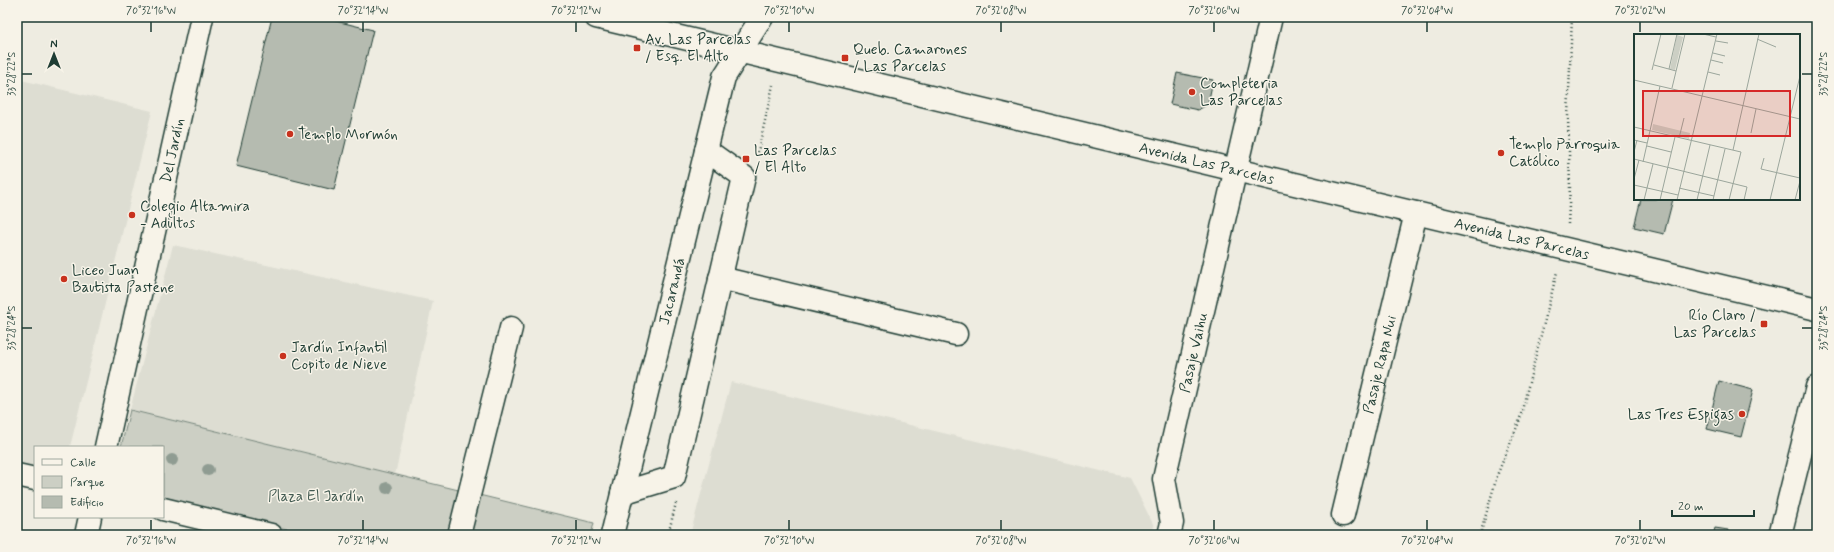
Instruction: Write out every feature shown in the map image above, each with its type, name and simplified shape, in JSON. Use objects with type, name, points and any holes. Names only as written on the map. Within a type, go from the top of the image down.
[{"type":"street","name":"Del Jardín","points":[[106,446],[202,17]]},
{"type":"street","name":"Avenida Las Parcelas","points":[[596,17],[1817,309]]},
{"type":"street","name":"Jacarandá","points":[[612,535],[724,77],[762,17]]},
{"type":"street","name":"Pasaje Vaihu","points":[[1169,535],[1172,523],[1164,479],[1271,17]]},
{"type":"street","points":[[622,493],[674,477],[744,177],[706,150]]},
{"type":"street","name":"Pasaje Rapa Nui","points":[[1343,515],[1416,213]]},
{"type":"street","points":[[720,278],[956,334]]},
{"type":"street","points":[[459,535],[511,328]]},
{"type":"street","points":[[1780,535],[1817,387]]},
{"type":"street","points":[[17,475],[34,479]]},
{"type":"street","points":[[164,509],[271,535]]},
{"type":"street","points":[[86,535],[90,518]]},
{"type":"path","points":[[1480,535],[1498,473],[1519,422],[1570,218],[1568,117],[1572,17]]},
{"type":"shaded area","name":"Liceo Juan Bautista Pastene","points":[[17,79],[152,111],[70,446],[34,446],[34,469],[17,465]]},
{"type":"shaded area","name":"Jardín Infantil Copito de Nieve","points":[[173,245],[433,301],[395,475],[130,410]]},
{"type":"shaded area","points":[[731,382],[1130,478],[1154,526],[1152,535],[690,535]]},
{"type":"green space","name":"Plaza El Jardín","points":[[130,410],[594,523],[591,535],[312,535],[164,499],[164,446],[121,446]]},
{"type":"building","points":[[272,17],[319,17],[373,30],[334,190],[236,166]]},
{"type":"building","name":"Completeria Las Parcelas","points":[[1177,73],[1213,80],[1208,104],[1198,110],[1170,104]]},
{"type":"building","points":[[1641,200],[1673,200],[1664,234],[1634,227]]},
{"type":"building","points":[[1719,381],[1753,390],[1741,437],[1707,429]]},
{"type":"building","points":[[1817,454],[1817,467],[1814,466]]},
{"type":"building","points":[[1715,528],[1728,530],[1727,535],[1713,535]]},
{"type":"place","name":"Av. Las Parcelas / Esq. El Alto","points":[[637,48]]},
{"type":"place","name":"Queb. Camarones / Las Parcelas","points":[[845,58]]},
{"type":"place","name":"Completeria Las Parcelas","points":[[1192,92]]},
{"type":"place","name":"Templo Mormón","points":[[290,134]]},
{"type":"place","name":"Templo Parroquia Católico","points":[[1501,153]]},
{"type":"place","name":"Las Parcelas / El Alto","points":[[746,159]]},
{"type":"place","name":"Colegio Altamira - Adultos","points":[[132,215]]},
{"type":"place","name":"Liceo Juan Bautista Pastene","points":[[64,279]]},
{"type":"place","name":"Río Claro / Las Parcelas","points":[[1764,324]]},
{"type":"place","name":"Jardín Infantil Copito de Nieve","points":[[283,356]]},
{"type":"place","name":"Las Tres Espigas","points":[[1742,414]]}]
